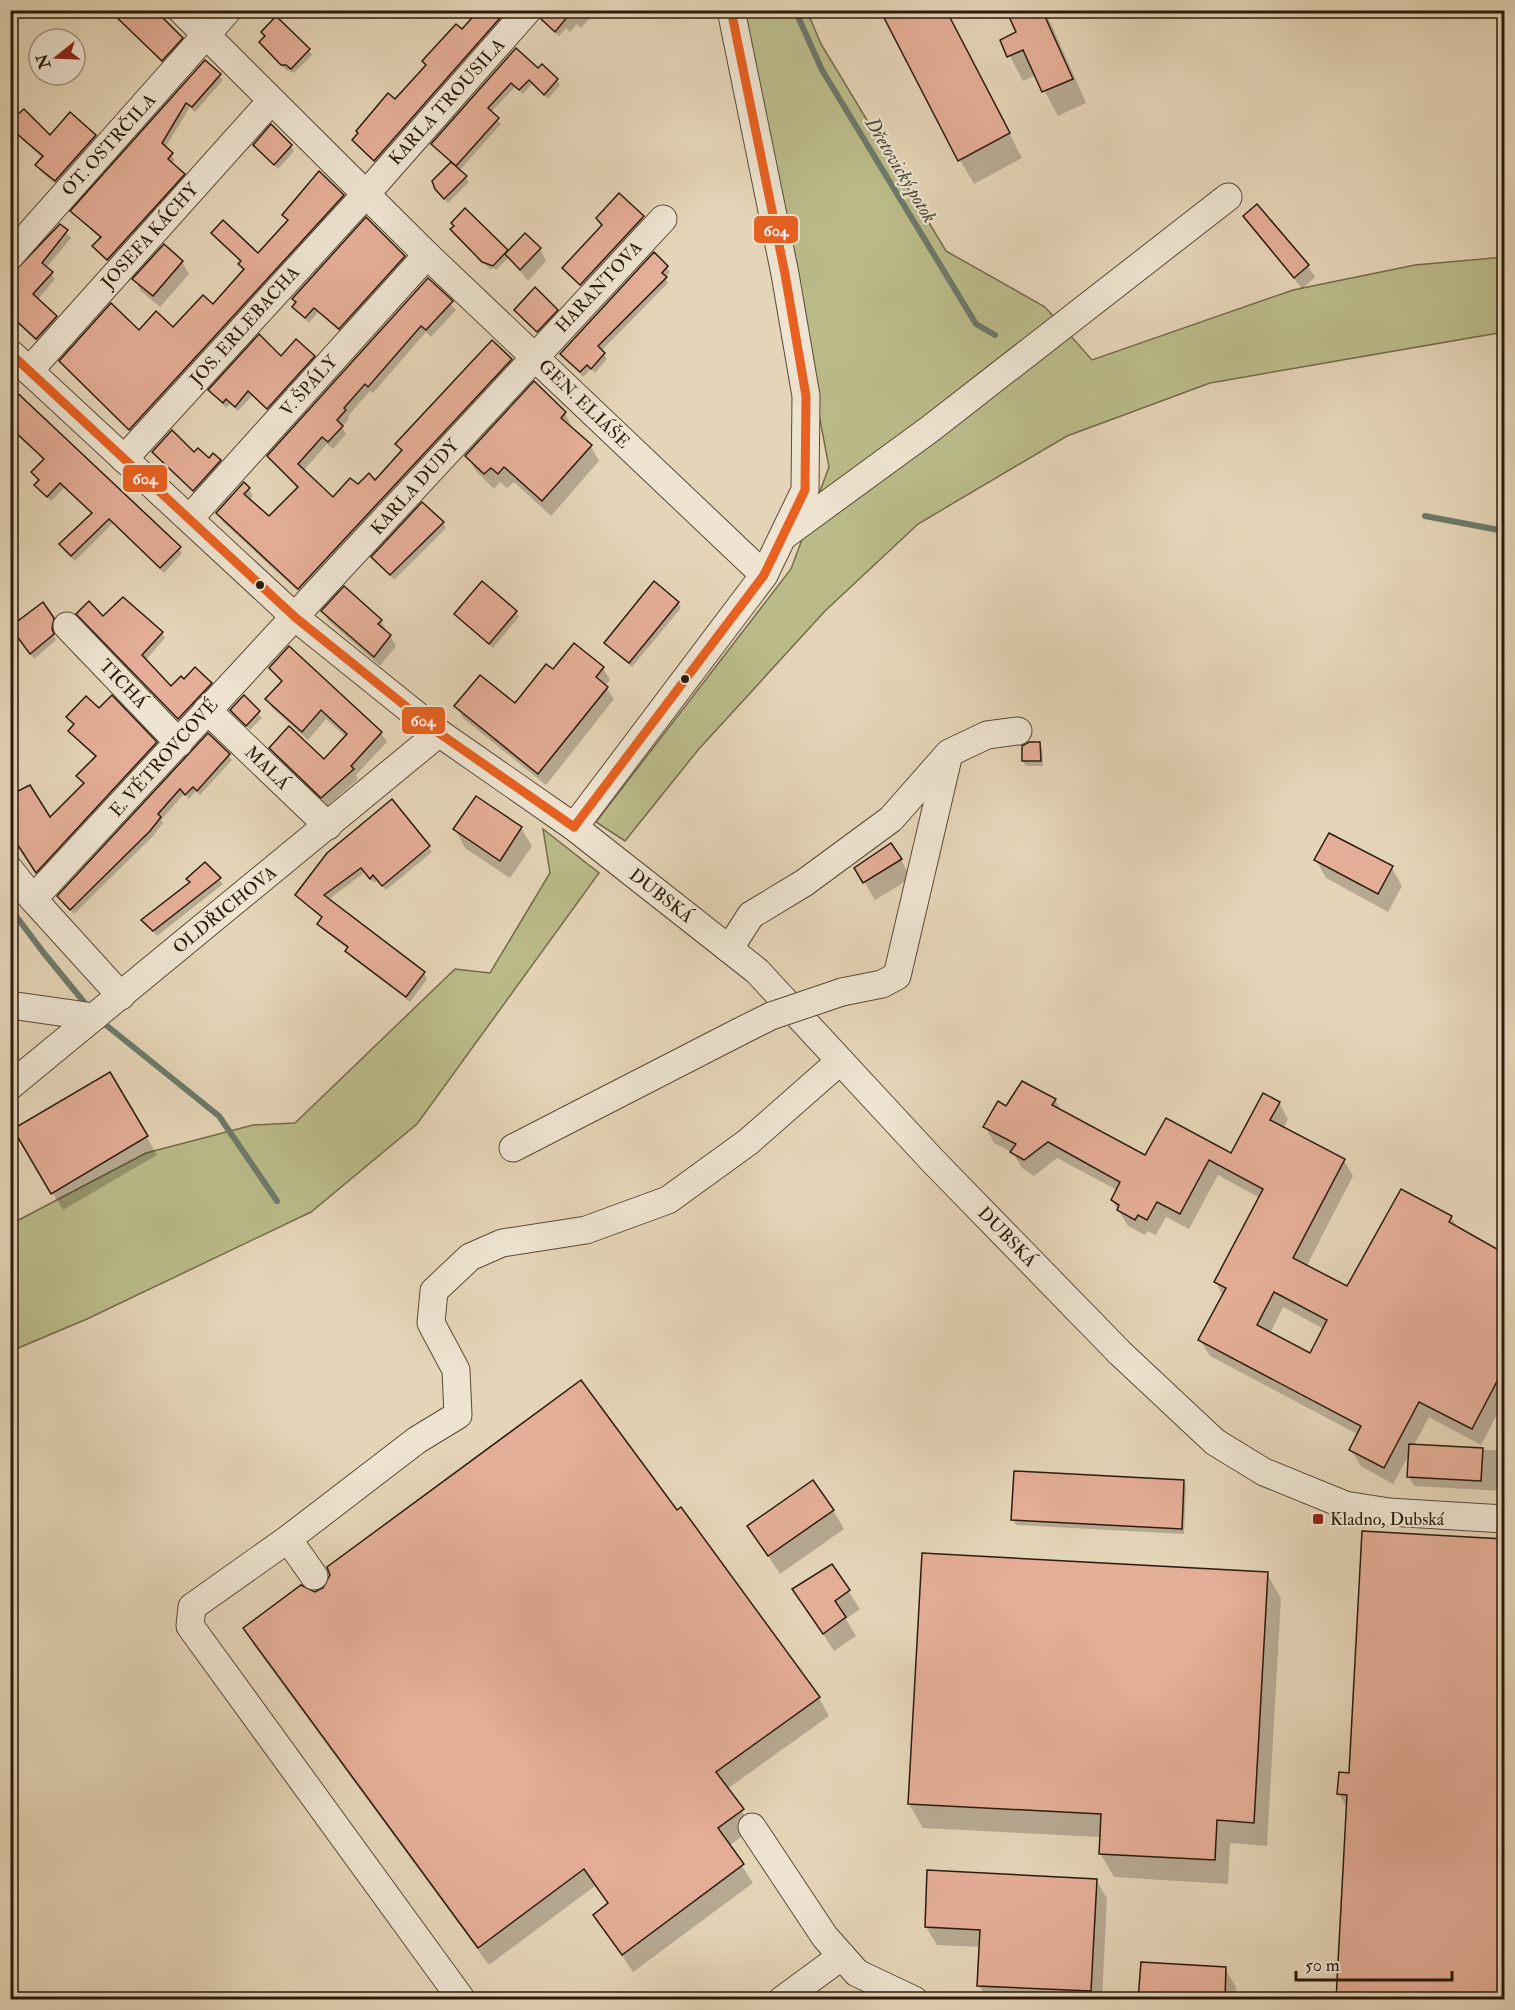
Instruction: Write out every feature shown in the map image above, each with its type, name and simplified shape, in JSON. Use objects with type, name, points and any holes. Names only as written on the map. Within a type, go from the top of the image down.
[{"type":"street","name":"GEN. ELIÁŠE","points":[[181,10],[427,255],[764,575]]},
{"type":"street","name":"OT. OSTRČILA","points":[[10,256],[228,10]]},
{"type":"street","name":"KARLA TROUSILA","points":[[366,194],[528,10]]},
{"type":"street","points":[[574,827],[764,575],[805,490],[806,396],[785,274],[731,10]]},
{"type":"street","name":"JOSEFA KÁCHY","points":[[20,362],[271,101]]},
{"type":"street","name":"JOS. ERLEBACHA","points":[[124,459],[366,194]]},
{"type":"street","points":[[782,538],[939,422],[1228,197]]},
{"type":"street","name":"HARANTOVA","points":[[535,356],[663,219]]},
{"type":"street","name":"V. ŠPÁLY","points":[[190,518],[427,255]]},
{"type":"street","name":"KARLA DUDY","points":[[296,618],[535,356]]},
{"type":"street","name":"DUBSKÁ","points":[[20,362],[296,618],[439,733],[574,827],[757,972],[839,1062],[1120,1353],[1215,1442],[1263,1472],[1345,1504],[1389,1512],[1504,1519]]},
{"type":"street","name":"E. VĚTROVCOVÉ","points":[[33,899],[207,710],[296,618]]},
{"type":"street","name":"TICHÁ","points":[[67,626],[179,743]]},
{"type":"street","name":"MALÁ","points":[[207,710],[328,826]]},
{"type":"street","points":[[729,950],[751,915],[804,883],[891,819],[949,753],[987,735],[1018,731]]},
{"type":"street","name":"OLDŘICHOVA","points":[[10,1086],[439,733]]},
{"type":"street","points":[[513,1148],[771,1016],[842,992],[882,984],[897,976],[949,753]]},
{"type":"street","points":[[10,870],[33,899],[121,996]]},
{"type":"street","points":[[10,1005],[94,1017]]},
{"type":"street","points":[[462,2000],[190,1626],[192,1607],[288,1539],[417,1440],[458,1415],[456,1370],[431,1323],[434,1291],[470,1257],[502,1243],[586,1230],[668,1200],[748,1142],[839,1062]]},
{"type":"street","points":[[288,1539],[314,1576]]},
{"type":"street","points":[[752,1827],[825,1937],[857,1973],[914,2000]]},
{"type":"street","points":[[782,2000],[842,1956]]},
{"type":"green space","points":[[742,11],[807,11],[821,44],[946,251],[1045,307],[1092,360],[1293,290],[1415,265],[1504,257],[1504,332],[1210,383],[1067,436],[918,524],[825,611],[698,750],[625,841],[596,822],[791,569],[829,467]]},
{"type":"green space","points":[[543,829],[599,873],[417,1124],[311,1212],[87,1319],[11,1351],[11,1224],[146,1153],[253,1125],[295,1123],[455,969],[490,973],[550,873]]},
{"type":"building","points":[[109,10],[155,10],[183,38],[162,61]]},
{"type":"building","points":[[479,10],[507,10],[374,161],[352,140],[358,133],[356,131],[388,93],[395,99],[426,65],[422,61],[456,24],[462,29]]},
{"type":"building","points":[[543,10],[573,10],[555,32],[541,19]]},
{"type":"building","points":[[880,10],[946,10],[1010,133],[958,161]]},
{"type":"building","points":[[1006,10],[1042,10],[1073,79],[1042,92],[1023,50],[1007,57],[1000,40],[1016,32]]},
{"type":"building","points":[[276,16],[310,49],[291,69],[286,65],[281,65],[259,42],[265,36],[261,32]]},
{"type":"building","points":[[516,48],[538,68],[542,64],[558,79],[544,95],[529,80],[519,90],[511,83],[488,108],[499,118],[456,166],[431,144]]},
{"type":"building","points":[[205,60],[221,74],[192,107],[186,103],[162,143],[173,153],[168,159],[185,174],[107,260],[92,246],[101,237],[70,211]]},
{"type":"building","points":[[24,109],[50,135],[70,112],[96,135],[55,181],[35,165],[43,156],[10,128],[10,121]]},
{"type":"building","points":[[271,124],[292,145],[274,165],[253,145]]},
{"type":"building","points":[[451,162],[467,176],[444,199],[435,189],[432,181]]},
{"type":"building","points":[[319,171],[344,195],[129,430],[59,361],[111,303],[139,330],[156,311],[173,327],[203,295],[213,304],[244,269],[238,264],[241,261],[211,233],[223,220],[258,253],[288,220],[282,215]]},
{"type":"building","points":[[619,193],[644,216],[580,285],[562,268],[602,225],[596,218]]},
{"type":"building","points":[[1257,204],[1309,265],[1294,278],[1243,216]]},
{"type":"building","points":[[465,208],[508,250],[493,266],[482,262],[450,229],[454,226],[451,223]]},
{"type":"building","points":[[366,217],[405,256],[339,329],[314,308],[305,318],[292,307],[296,302],[292,299]]},
{"type":"building","points":[[60,224],[68,230],[42,263],[53,272],[33,294],[57,316],[36,339],[10,315],[10,276]]},
{"type":"building","points":[[525,233],[541,248],[520,270],[505,254]]},
{"type":"building","points":[[164,244],[183,261],[153,296],[132,279]]},
{"type":"building","points":[[654,252],[668,266],[662,273],[667,277],[598,346],[605,353],[591,369],[587,365],[580,372],[560,354]]},
{"type":"building","points":[[428,278],[453,301],[426,330],[421,326],[368,387],[365,384],[344,408],[346,410],[337,420],[343,426],[328,442],[322,437],[298,464],[333,497],[350,478],[358,484],[369,473],[375,480],[402,450],[395,444],[492,340],[512,359],[298,589],[216,513],[244,482],[250,488],[244,494],[269,516],[298,487],[267,456]]},
{"type":"building","points":[[535,287],[558,310],[537,332],[514,310]]},
{"type":"building","points":[[259,334],[281,356],[296,339],[315,356],[267,409],[248,391],[235,407],[226,399],[223,403],[208,390]]},
{"type":"building","points":[[534,381],[566,412],[561,418],[592,445],[542,501],[504,467],[498,474],[491,468],[484,474],[465,456]]},
{"type":"building","points":[[10,386],[181,547],[160,568],[109,519],[71,556],[59,544],[92,513],[60,483],[47,497],[34,485],[39,480],[31,472],[44,459],[10,427]]},
{"type":"building","points":[[172,430],[194,452],[198,448],[209,458],[213,453],[221,460],[193,491],[152,452]]},
{"type":"building","points":[[422,502],[444,522],[390,575],[371,557]]},
{"type":"building","points":[[482,581],[517,611],[489,644],[454,614]]},
{"type":"building","points":[[654,581],[679,602],[629,663],[604,643]]},
{"type":"building","points":[[344,586],[382,620],[378,624],[391,635],[374,657],[321,611]]},
{"type":"building","points":[[123,597],[163,632],[142,655],[171,686],[181,676],[184,679],[195,667],[212,683],[178,719],[76,614],[89,601],[103,616]]},
{"type":"building","points":[[43,602],[54,618],[52,629],[54,634],[30,654],[10,627]]},
{"type":"building","points":[[574,643],[604,667],[596,677],[608,687],[538,774],[454,706],[480,675],[515,703],[546,664],[553,669]]},
{"type":"building","points":[[289,646],[382,732],[351,766],[354,769],[321,798],[269,748],[289,726],[324,759],[347,734],[321,710],[302,732],[265,699],[282,681],[269,668]]},
{"type":"building","points":[[112,695],[157,742],[36,873],[10,833],[10,795],[30,785],[50,817],[84,783],[76,776],[96,756],[68,731],[74,724],[66,717],[86,696],[99,708]]},
{"type":"building","points":[[244,695],[260,711],[246,726],[230,710]]},
{"type":"building","points":[[208,733],[230,754],[197,791],[193,787],[185,795],[180,789],[158,814],[161,817],[150,831],[70,910],[57,896]]},
{"type":"building","points":[[1029,742],[1040,742],[1041,761],[1022,761],[1022,746]]},
{"type":"building","points":[[476,796],[522,827],[500,861],[453,829]]},
{"type":"building","points":[[392,799],[430,846],[382,886],[373,875],[370,879],[361,868],[324,895],[425,972],[406,997],[345,951],[348,947],[317,924],[322,917],[295,895],[327,853]]},
{"type":"building","points":[[1329,833],[1393,866],[1378,894],[1314,860]]},
{"type":"building","points":[[891,843],[902,859],[863,883],[854,868]]},
{"type":"building","points":[[205,862],[221,878],[153,931],[141,920],[190,882],[186,879]]},
{"type":"building","points":[[110,1072],[148,1136],[51,1194],[13,1129]]},
{"type":"building","points":[[1022,1081],[1056,1099],[1052,1105],[1145,1155],[1166,1118],[1231,1153],[1263,1093],[1280,1102],[1270,1120],[1345,1159],[1293,1258],[1347,1286],[1401,1189],[1452,1216],[1449,1222],[1504,1253],[1504,1368],[1472,1429],[1419,1402],[1384,1468],[1349,1450],[1361,1426],[1198,1340],[1226,1288],[1214,1282],[1263,1189],[1209,1160],[1180,1214],[1157,1202],[1147,1220],[1138,1215],[1135,1220],[1117,1210],[1119,1205],[1111,1200],[1120,1182],[1048,1142],[1024,1160],[1010,1152],[1016,1144],[983,1127],[998,1101],[1006,1106]],"holes":[[[1274,1292],[1327,1320],[1310,1353],[1257,1325]]]},
{"type":"building","points":[[581,1380],[677,1510],[681,1507],[820,1697],[716,1772],[744,1809],[718,1828],[744,1864],[622,1955],[593,1915],[608,1903],[584,1869],[478,1948],[243,1628],[301,1585],[315,1592],[323,1588],[330,1575],[327,1567]]},
{"type":"building","points":[[1409,1444],[1483,1448],[1481,1481],[1407,1477]]},
{"type":"building","points":[[1014,1471],[1184,1480],[1182,1529],[1011,1520]]},
{"type":"building","points":[[813,1480],[834,1510],[768,1556],[747,1526]]},
{"type":"building","points":[[1362,1531],[1504,1539],[1504,2000],[1336,2000],[1347,1795],[1337,1794],[1339,1772],[1349,1773]]},
{"type":"building","points":[[922,1553],[1268,1572],[1254,1823],[1217,1820],[1215,1860],[1099,1854],[1101,1814],[908,1804]]},
{"type":"building","points":[[832,1564],[850,1590],[835,1601],[846,1617],[823,1634],[792,1589]]},
{"type":"building","points":[[927,1870],[1097,1879],[1091,1991],[977,1986],[980,1930],[925,1927]]},
{"type":"building","points":[[1141,1962],[1226,1967],[1225,2000],[1138,2000]]},
{"type":"waterway","name":"Dřetovický potok","points":[[795,10],[822,70],[976,324],[995,335]]},
{"type":"waterway","name":"Dřetovický potok","points":[[1425,516],[1504,531]]},
{"type":"waterway","points":[[10,908],[88,1007]]},
{"type":"waterway","points":[[101,1021],[219,1116],[277,1201]]},
{"type":"transit line","name":"604","points":[[574,827],[764,575],[805,490],[806,396],[785,274],[731,10]]},
{"type":"transit line","name":"604","points":[[10,353],[296,618],[439,733],[574,827]]},
{"type":"place","name":"Kladno, Dubská","points":[[1318,1519]]}]
